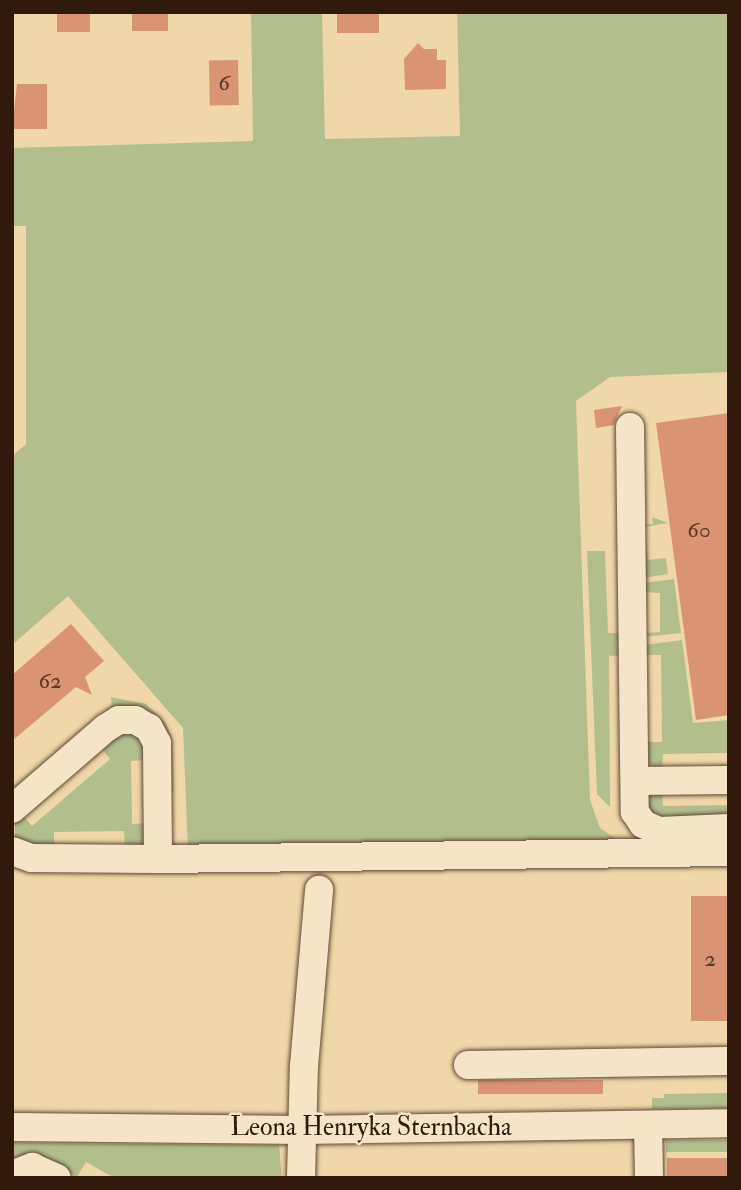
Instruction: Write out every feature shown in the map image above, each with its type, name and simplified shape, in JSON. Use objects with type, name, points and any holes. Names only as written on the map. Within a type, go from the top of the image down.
[{"type":"street","points":[[630,427],[635,813],[643,824],[659,831],[729,828]]},
{"type":"street","points":[[12,809],[110,725],[135,720],[149,728],[156,743],[158,859]]},
{"type":"street","points":[[635,781],[729,780]]},
{"type":"street","points":[[12,851],[31,858],[158,859],[729,852]]},
{"type":"street","points":[[301,1178],[304,1066],[318,890]]},
{"type":"street","points":[[468,1065],[729,1061]]},
{"type":"street","name":"Leona Henryka Sternbacha","points":[[12,1126],[304,1130],[729,1123]]},
{"type":"street","points":[[648,1125],[649,1178]]},
{"type":"street","points":[[12,1175],[32,1167],[57,1178]]},
{"type":"green space","points":[[251,12],[322,12],[325,139],[460,136],[457,12],[729,12],[729,372],[610,377],[576,401],[590,800],[600,828],[620,842],[188,850],[183,728],[68,596],[12,645],[12,456],[26,444],[26,226],[12,226],[12,148],[253,141]]},
{"type":"green space","points":[[652,517],[668,523],[644,527],[648,560],[666,558],[668,574],[643,578],[642,525],[653,524]]},
{"type":"green space","points":[[587,551],[605,551],[608,633],[626,633],[626,655],[609,656],[610,807],[597,794]]},
{"type":"green space","points":[[674,579],[681,633],[644,637],[644,633],[660,632],[660,593],[643,592],[643,583]]},
{"type":"green space","points":[[682,640],[693,723],[729,720],[729,753],[663,754],[662,771],[647,762],[645,742],[662,742],[661,655],[644,655],[644,645]]},
{"type":"green space","points":[[111,697],[146,704],[166,723],[172,739],[174,793],[166,788],[165,743],[112,712]]},
{"type":"green space","points":[[123,729],[144,738],[147,760],[131,761],[132,824],[148,823],[142,844],[125,847],[124,831],[54,832],[54,848],[30,849],[15,839],[15,820],[22,814],[32,826],[110,759],[99,746]]},
{"type":"green space","points":[[662,789],[663,806],[729,805],[729,821],[662,822],[647,812],[648,797]]},
{"type":"green space","points":[[729,1093],[729,1108],[652,1109],[652,1098],[664,1098],[664,1094]]},
{"type":"green space","points":[[666,1140],[729,1140],[729,1152],[666,1152]]},
{"type":"green space","points":[[12,1143],[279,1145],[282,1178],[114,1178],[86,1162],[77,1177],[34,1154],[12,1158]]},
{"type":"building","points":[[57,12],[90,12],[90,32],[57,32]]},
{"type":"building","points":[[132,12],[168,12],[168,31],[132,31]]},
{"type":"building","points":[[337,12],[379,12],[379,33],[337,33]]},
{"type":"building","points":[[418,43],[424,49],[437,49],[437,60],[446,60],[446,89],[405,90],[404,59]]},
{"type":"building","points":[[238,60],[239,105],[210,105],[209,61]]},
{"type":"building","points":[[17,84],[47,84],[47,129],[12,129]]},
{"type":"building","points":[[622,406],[614,425],[596,428],[594,410]]},
{"type":"building","points":[[729,413],[729,715],[696,720],[656,423]]},
{"type":"building","points":[[71,624],[104,661],[85,677],[92,695],[76,687],[12,741],[12,675]]},
{"type":"building","points":[[691,896],[729,896],[729,1021],[691,1021]]},
{"type":"building","points":[[478,1080],[603,1080],[603,1094],[478,1094]]},
{"type":"building","points":[[667,1158],[729,1158],[729,1178],[667,1178]]}]
